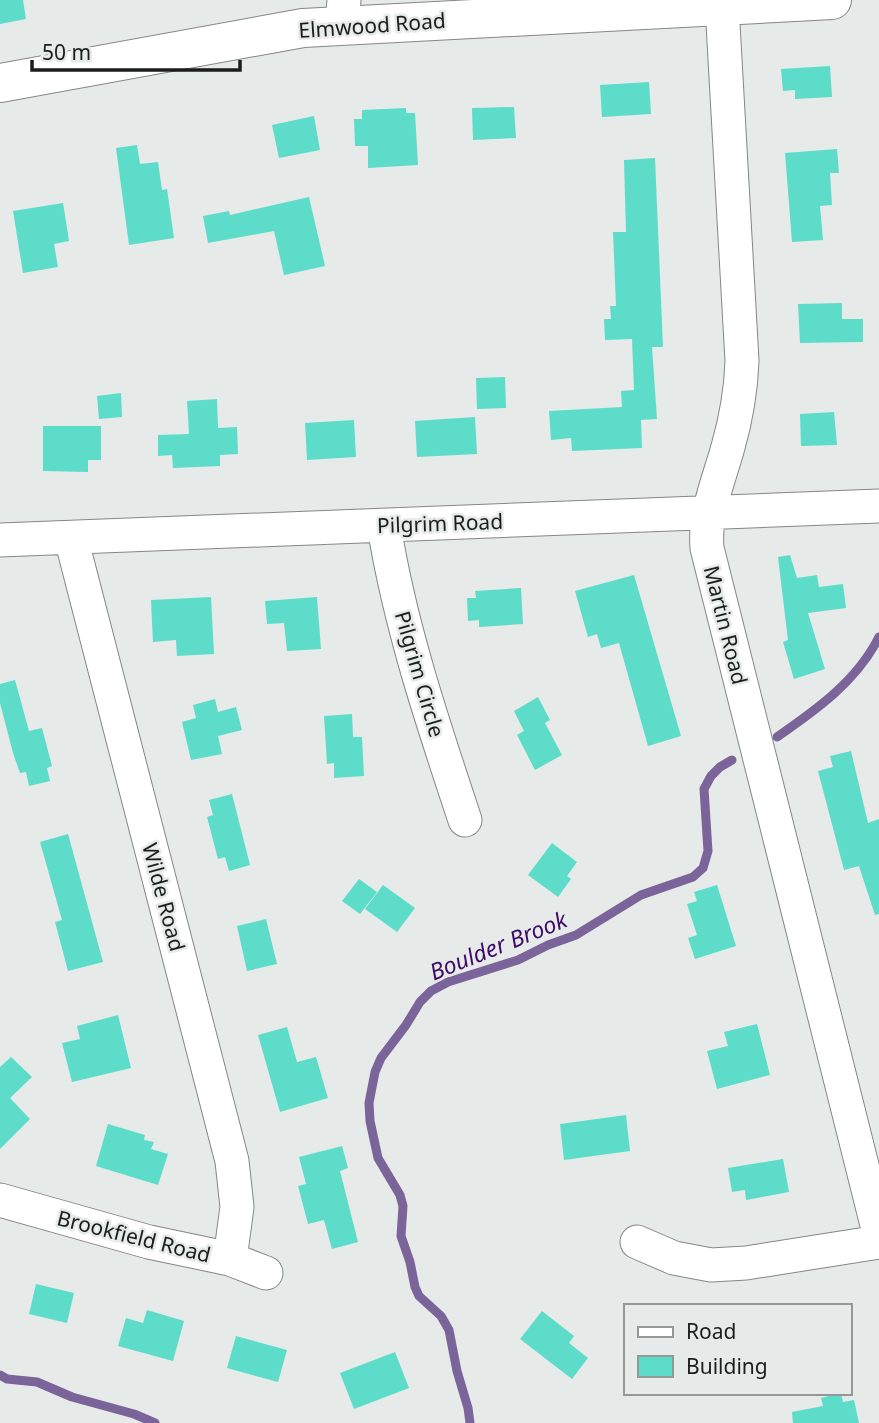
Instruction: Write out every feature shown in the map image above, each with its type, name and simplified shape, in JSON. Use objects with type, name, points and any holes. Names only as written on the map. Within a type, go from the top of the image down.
[{"type":"street","name":"Elmwood Road","points":[[0,83],[286,30],[343,13],[722,6],[832,0]]},
{"type":"street","name":"Martin Road","points":[[722,6],[742,361],[740,394],[733,428],[709,512],[706,536],[709,560],[879,1233]]},
{"type":"street","name":"Pilgrim Road","points":[[0,540],[879,506]]},
{"type":"street","name":"Pilgrim Circle","points":[[384,526],[397,591],[430,716],[465,820]]},
{"type":"street","name":"Wilde Road","points":[[71,538],[232,1161],[237,1207],[230,1259]]},
{"type":"street","name":"Brookfield Road","points":[[0,1200],[149,1242],[230,1259],[267,1273]]},
{"type":"street","points":[[637,1242],[657,1252],[692,1263],[720,1265],[879,1242]]},
{"type":"building","points":[[0,0],[23,0],[26,19],[0,24]]},
{"type":"building","points":[[830,66],[832,97],[795,99],[795,90],[783,91],[781,69]]},
{"type":"building","points":[[649,82],[651,114],[602,117],[600,85]]},
{"type":"building","points":[[514,107],[516,138],[473,140],[472,108]]},
{"type":"building","points":[[406,108],[406,113],[415,113],[418,165],[368,168],[368,146],[355,146],[354,119],[362,119],[362,110]]},
{"type":"building","points":[[314,116],[320,150],[279,158],[272,125]]},
{"type":"building","points":[[137,145],[140,164],[158,162],[162,190],[167,189],[174,238],[129,245],[116,148]]},
{"type":"building","points":[[837,149],[839,173],[830,173],[832,205],[820,206],[823,240],[792,242],[785,153]]},
{"type":"building","points":[[655,158],[663,347],[652,347],[657,419],[641,420],[642,448],[572,451],[571,438],[551,440],[549,411],[622,407],[621,391],[634,390],[632,339],[605,340],[604,319],[611,319],[610,306],[616,306],[613,232],[626,232],[624,160]]},
{"type":"building","points":[[309,197],[325,266],[284,275],[274,231],[208,243],[203,216],[229,211],[230,215]]},
{"type":"building","points":[[63,203],[69,241],[54,244],[58,267],[23,273],[13,211]]},
{"type":"building","points":[[842,303],[842,319],[863,319],[863,342],[800,343],[798,304]]},
{"type":"building","points":[[505,377],[506,408],[477,409],[476,378]]},
{"type":"building","points":[[121,393],[122,417],[99,419],[97,396]]},
{"type":"building","points":[[217,399],[218,428],[237,427],[238,454],[220,455],[220,466],[173,468],[172,455],[158,456],[158,435],[189,434],[187,401]]},
{"type":"building","points":[[834,412],[837,445],[801,446],[800,414]]},
{"type":"building","points":[[475,417],[477,454],[417,457],[415,421]]},
{"type":"building","points":[[354,420],[356,457],[307,460],[305,423]]},
{"type":"building","points":[[43,426],[101,426],[101,460],[88,460],[88,472],[43,471]]},
{"type":"building","points":[[790,555],[797,578],[817,575],[819,587],[843,584],[846,608],[808,613],[825,669],[794,679],[783,642],[788,640],[778,557]]},
{"type":"building","points":[[634,575],[681,736],[648,746],[619,643],[601,648],[597,634],[588,637],[575,591]]},
{"type":"building","points":[[521,588],[523,624],[479,627],[479,620],[468,621],[467,598],[476,598],[475,591]]},
{"type":"building","points":[[211,597],[214,654],[177,656],[176,640],[153,642],[151,600]]},
{"type":"building","points":[[317,597],[321,649],[287,651],[284,623],[267,624],[265,601]]},
{"type":"building","points":[[15,680],[29,731],[42,728],[52,766],[47,768],[50,781],[29,786],[26,772],[20,773],[13,753],[0,703],[0,684]]},
{"type":"building","points":[[538,697],[550,720],[545,723],[562,755],[535,770],[517,735],[524,731],[514,711]]},
{"type":"building","points":[[215,699],[218,712],[236,707],[242,730],[218,736],[222,754],[191,760],[182,722],[196,718],[193,705]]},
{"type":"building","points":[[352,714],[353,737],[362,737],[364,776],[334,778],[334,763],[327,764],[324,716]]},
{"type":"building","points":[[851,751],[868,823],[879,819],[879,914],[875,915],[859,866],[844,870],[818,771],[833,767],[830,756]]},
{"type":"building","points":[[232,794],[250,865],[229,871],[225,857],[218,859],[207,817],[213,815],[209,800]]},
{"type":"building","points":[[68,834],[103,962],[68,971],[55,922],[62,920],[40,842]]},
{"type":"building","points":[[552,843],[577,862],[567,876],[571,879],[558,897],[528,875]]},
{"type":"building","points":[[359,879],[377,892],[360,914],[342,901]]},
{"type":"building","points":[[383,885],[415,908],[397,932],[365,909]]},
{"type":"building","points":[[717,885],[736,946],[695,959],[688,938],[697,935],[687,904],[697,901],[694,892]]},
{"type":"building","points":[[266,919],[277,964],[247,971],[237,926]]},
{"type":"building","points":[[118,1015],[131,1068],[72,1082],[62,1043],[80,1039],[77,1026]]},
{"type":"building","points":[[757,1024],[770,1075],[717,1089],[707,1051],[728,1046],[724,1032]]},
{"type":"building","points":[[287,1027],[297,1062],[316,1057],[328,1098],[280,1112],[258,1035]]},
{"type":"building","points":[[11,1057],[32,1077],[10,1098],[30,1119],[0,1149],[0,1067]]},
{"type":"building","points":[[626,1115],[630,1151],[564,1160],[560,1124]]},
{"type":"building","points":[[108,1124],[145,1135],[144,1140],[154,1142],[151,1149],[168,1154],[158,1185],[96,1166]]},
{"type":"building","points":[[342,1146],[348,1168],[340,1171],[358,1242],[332,1249],[324,1220],[308,1224],[298,1186],[306,1184],[299,1157]]},
{"type":"building","points":[[783,1159],[789,1192],[746,1200],[745,1190],[732,1192],[728,1168]]},
{"type":"building","points":[[36,1284],[74,1293],[67,1323],[29,1314]]},
{"type":"building","points":[[147,1310],[184,1321],[173,1361],[118,1346],[126,1318],[143,1323]]},
{"type":"building","points":[[542,1311],[574,1336],[569,1343],[588,1358],[572,1379],[520,1339]]},
{"type":"building","points":[[236,1336],[287,1350],[278,1382],[227,1368]]},
{"type":"building","points":[[395,1352],[409,1388],[354,1409],[340,1373]]},
{"type":"building","points":[[841,1395],[843,1402],[854,1400],[859,1423],[793,1423],[792,1412],[823,1406],[821,1398]]},
{"type":"waterway","name":"Boulder Brook","points":[[777,737],[821,705],[847,681],[870,653],[879,637]]},
{"type":"waterway","name":"Boulder Brook","points":[[470,1423],[449,1330],[441,1316],[419,1296],[415,1287],[401,1236],[403,1206],[400,1195],[378,1158],[369,1103],[375,1072],[381,1058],[420,1002],[431,991],[448,982],[518,960],[576,935],[641,895],[693,877],[703,868],[708,851],[704,789],[711,776],[732,760]]},
{"type":"waterway","name":"Boulder Brook","points":[[0,1375],[7,1379],[37,1382],[72,1397],[134,1414],[155,1423]]}]
